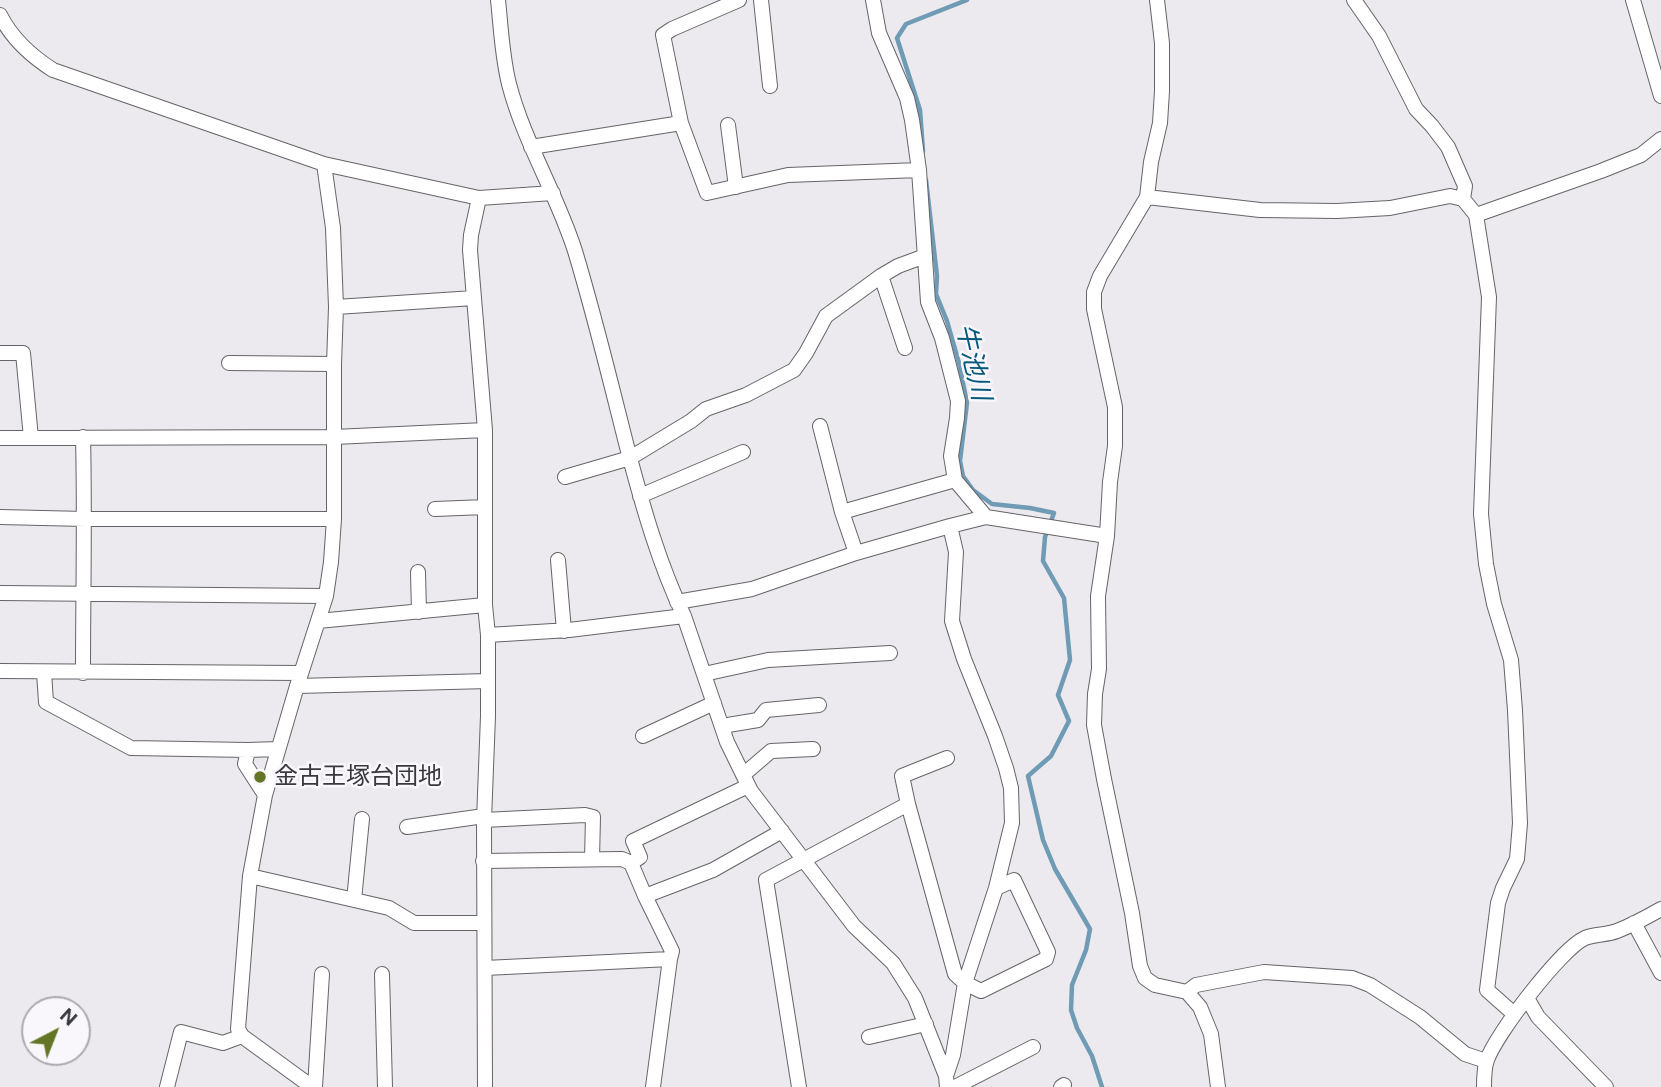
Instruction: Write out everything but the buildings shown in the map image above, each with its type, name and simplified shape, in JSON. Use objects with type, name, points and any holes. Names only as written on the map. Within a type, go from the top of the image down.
[{"type":"street","points":[[498,0],[509,85],[577,260],[647,523],[684,616],[727,742],[745,780],[782,831],[855,926],[893,963],[915,998],[949,1083]]},
{"type":"street","points":[[739,0],[663,35],[681,123],[707,193],[788,176],[919,170]]},
{"type":"street","points":[[761,0],[771,86]]},
{"type":"street","points":[[873,0],[879,33],[907,98],[912,120],[919,170],[928,302],[942,338],[958,401],[951,456],[955,480],[986,517]]},
{"type":"street","points":[[1157,0],[1162,43],[1162,91],[1160,123],[1151,162],[1147,197],[1100,276],[1094,292],[1094,309],[1115,407],[1115,446],[1107,536],[1098,596],[1099,669],[1094,725],[1144,978],[1154,985],[1187,992],[1200,1007],[1210,1034],[1218,1087]]},
{"type":"street","points":[[1354,0],[1379,36],[1416,109],[1448,147],[1465,187],[1463,199]]},
{"type":"street","points":[[1633,0],[1661,96]]},
{"type":"street","points":[[0,15],[6,40],[53,70],[324,164],[479,198],[553,193]]},
{"type":"street","points":[[531,146],[681,123]]},
{"type":"street","points":[[728,125],[736,187]]},
{"type":"street","points":[[1476,215],[1641,155],[1661,139]]},
{"type":"street","points":[[313,1087],[242,1036],[238,1029],[250,876],[265,794],[326,596],[334,519],[336,307],[333,228],[324,164]]},
{"type":"street","points":[[1147,197],[1260,210],[1338,211],[1390,208],[1450,197],[1463,199],[1476,215],[1489,297],[1480,514],[1494,604],[1511,660],[1520,823],[1517,859],[1498,903],[1488,989],[1514,1014]]},
{"type":"street","points":[[479,198],[471,242],[485,430],[485,605],[488,635],[483,861],[485,1087]]},
{"type":"street","points":[[565,477],[630,458],[706,409],[746,395],[794,369],[826,316],[881,276],[925,256]]},
{"type":"street","points":[[881,276],[905,348]]},
{"type":"street","points":[[336,307],[474,298]]},
{"type":"street","points":[[0,353],[23,353],[31,438]]},
{"type":"street","points":[[229,363],[334,364]]},
{"type":"street","points":[[820,426],[842,512],[856,553]]},
{"type":"street","points":[[0,438],[334,437],[485,430]]},
{"type":"street","points":[[83,438],[83,673]]},
{"type":"street","points":[[640,496],[743,452]]},
{"type":"street","points":[[842,512],[955,480]]},
{"type":"street","points":[[435,509],[485,507]]},
{"type":"street","points":[[0,517],[334,519]]},
{"type":"street","points":[[677,602],[752,589],[856,553],[986,517],[1107,536]]},
{"type":"street","points":[[949,1083],[965,983],[996,888],[1012,823],[1011,788],[996,736],[964,659],[952,621],[956,552],[950,526]]},
{"type":"street","points":[[558,560],[564,631]]},
{"type":"street","points":[[418,572],[419,612]]},
{"type":"street","points":[[0,593],[326,596]]},
{"type":"street","points":[[318,621],[485,605]]},
{"type":"street","points":[[488,635],[564,631],[684,616]]},
{"type":"street","points":[[704,674],[768,660],[890,653]]},
{"type":"street","points":[[0,671],[488,681]]},
{"type":"street","points":[[44,672],[46,702],[131,748],[278,749]]},
{"type":"street","points":[[643,736],[714,703]]},
{"type":"street","points":[[722,726],[758,720],[766,710],[819,705]]},
{"type":"street","points":[[631,863],[640,857],[633,841],[745,780],[771,751],[813,749]]},
{"type":"street","points":[[248,750],[245,764],[265,794]]},
{"type":"street","points":[[947,758],[902,776],[955,974],[981,991],[1046,959],[1048,952],[1014,880],[996,888]]},
{"type":"street","points":[[799,1087],[766,880],[908,803]]},
{"type":"street","points":[[407,827],[484,818],[585,815],[593,817],[592,859]]},
{"type":"street","points":[[354,900],[362,819]]},
{"type":"street","points":[[645,896],[713,870],[782,831]]},
{"type":"street","points":[[483,861],[622,859],[631,863],[672,951],[653,1087]]},
{"type":"street","points":[[250,876],[389,908],[414,923],[484,923]]},
{"type":"street","points":[[1483,1087],[1486,1061],[1499,1035],[1551,969],[1575,945],[1585,938],[1615,932],[1661,909]]},
{"type":"street","points":[[1634,923],[1661,973]]},
{"type":"street","points":[[485,968],[670,959]]},
{"type":"street","points":[[1187,992],[1196,985],[1264,972],[1352,978],[1370,985],[1420,1017],[1465,1054],[1486,1061]]},
{"type":"street","points":[[313,1087],[322,974]]},
{"type":"street","points":[[382,974],[385,1087]]},
{"type":"street","points":[[1527,998],[1538,1017],[1606,1087]]},
{"type":"street","points":[[869,1037],[926,1024]]},
{"type":"street","points":[[167,1087],[181,1032],[223,1043],[242,1036]]},
{"type":"street","points":[[949,1083],[1033,1047]]},
{"type":"waterway","name":"牛池川","points":[[923,151],[920,110],[897,38],[906,24],[967,0]]},
{"type":"waterway","name":"牛池川","points":[[926,180],[937,276],[936,294],[959,363],[967,403],[960,461],[963,476],[973,490],[992,504],[1054,513],[1045,537],[1043,561],[1064,598],[1070,660],[1058,695],[1069,721],[1051,756],[1028,776],[1043,840],[1055,869],[1090,929],[1086,950],[1072,985],[1071,1010],[1092,1056],[1102,1087]]},
{"type":"place","name":"金古王塚台団地","points":[[260,777]]}]
